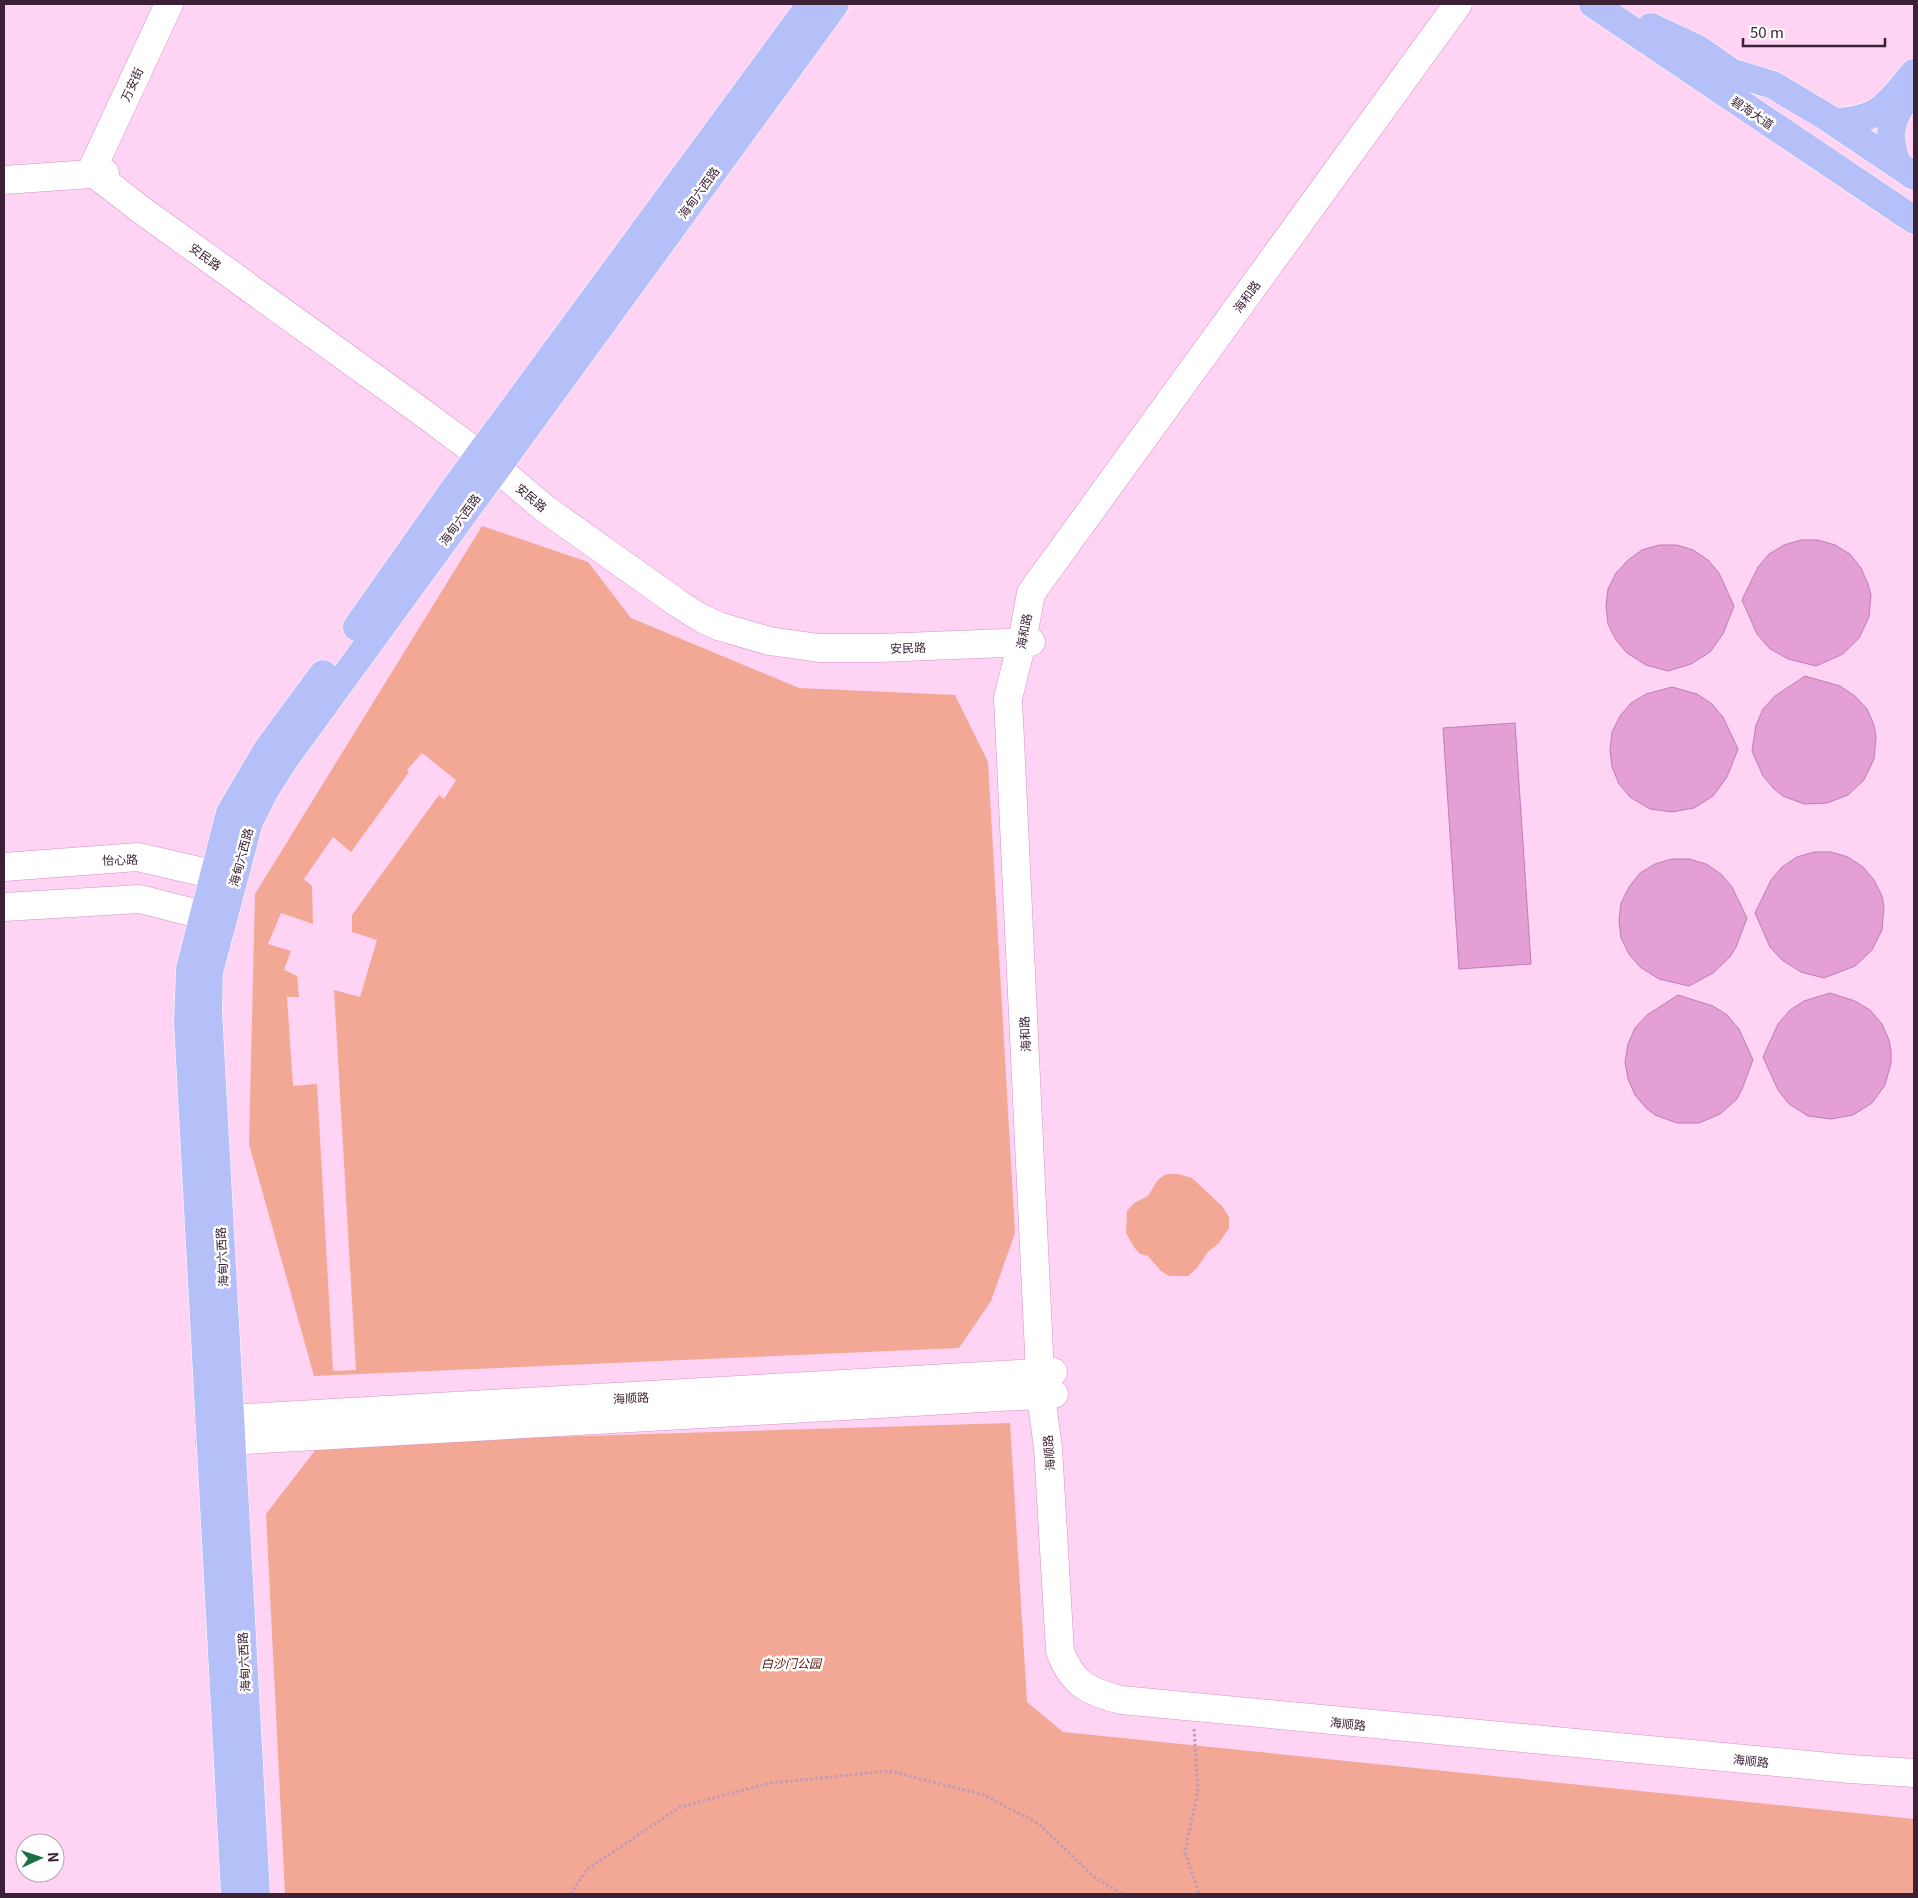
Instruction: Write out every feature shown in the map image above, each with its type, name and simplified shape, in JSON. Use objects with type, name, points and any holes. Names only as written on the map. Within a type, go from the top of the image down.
[{"type":"main road","name":"海甸六西路","points":[[491,458],[810,4]]},
{"type":"main road","name":"海甸六西路","points":[[237,1891],[220,1431],[188,1008],[190,969],[213,918],[224,877],[230,814],[257,766],[835,4]]},
{"type":"main road","name":"碧海大道","points":[[1593,4],[1914,220]]},
{"type":"main road","name":"碧海大道","points":[[1619,10],[1914,208]]},
{"type":"main road","points":[[1619,10],[1698,49],[1731,72],[1773,85],[1834,122],[1906,170]]},
{"type":"main road","points":[[1834,122],[1857,120],[1874,115],[1883,108],[1914,73]]},
{"type":"main road","points":[[1906,170],[1892,146],[1892,122],[1914,86]]},
{"type":"street","name":"万安街","points":[[99,169],[169,4]]},
{"type":"street","name":"万安街","points":[[99,169],[177,4]]},
{"type":"street","name":"海和路","points":[[1028,634],[1031,593],[1458,4]]},
{"type":"street","name":"海和路","points":[[1047,1384],[1008,698],[1039,599],[1470,4]]},
{"type":"street","points":[[4,170],[99,169]]},
{"type":"street","points":[[4,180],[99,169]]},
{"type":"street","name":"安民路","points":[[99,169],[491,458],[544,508],[679,604],[718,626],[769,641],[819,648],[879,648],[1028,634]]},
{"type":"street","name":"怡心路","points":[[4,867],[138,857],[224,877]]},
{"type":"street","points":[[4,907],[140,899],[213,918]]},
{"type":"street","name":"海顺路","points":[[220,1431],[1047,1384]]},
{"type":"street","name":"海顺路","points":[[1047,1384],[1067,1640],[1080,1669],[1095,1681],[1123,1689],[1368,1714],[1810,1757],[1914,1764]]},
{"type":"street","name":"海顺路","points":[[1047,1384],[1048,1448],[1060,1651],[1076,1680],[1093,1692],[1121,1700],[1821,1767],[1914,1773]]},
{"type":"path","points":[[1194,1721],[1198,1790],[1185,1853],[1199,1894]]},
{"type":"path","points":[[571,1894],[586,1870],[680,1807],[770,1783],[890,1771],[984,1795],[1039,1824],[1094,1878],[1122,1894]]},
{"type":"green space","points":[[482,526],[588,562],[631,618],[799,688],[955,695],[988,762],[1015,1233],[991,1301],[959,1348],[314,1376],[249,1144],[255,894]],"holes":[[[422,753],[456,780],[444,799],[439,795],[352,915],[352,932],[377,940],[360,997],[334,990],[356,1370],[333,1371],[317,1084],[293,1086],[287,997],[299,997],[297,976],[284,970],[291,951],[268,944],[281,913],[313,924],[312,886],[304,879],[333,837],[351,852],[409,772],[407,770]]]},
{"type":"green space","points":[[1170,1174],[1192,1178],[1222,1206],[1229,1217],[1229,1228],[1219,1243],[1208,1252],[1197,1268],[1188,1276],[1169,1276],[1161,1271],[1148,1256],[1140,1254],[1126,1233],[1127,1211],[1134,1203],[1148,1196],[1157,1181],[1164,1175]]},
{"type":"green space","name":"白沙门公园","points":[[1010,1423],[1027,1702],[1063,1732],[1914,1819],[1914,1894],[285,1894],[266,1514],[320,1444]]},
{"type":"building","points":[[1801,540],[1818,540],[1835,545],[1850,554],[1861,568],[1871,595],[1869,617],[1859,638],[1843,654],[1816,666],[1788,659],[1769,648],[1757,634],[1742,600],[1758,567],[1769,554],[1784,545]]},
{"type":"building","points":[[1659,545],[1677,545],[1693,550],[1708,560],[1719,573],[1734,606],[1723,634],[1710,652],[1691,664],[1668,671],[1646,665],[1627,653],[1616,640],[1608,624],[1606,606],[1608,589],[1616,573],[1628,560],[1642,550]]},
{"type":"building","points":[[1805,676],[1840,686],[1855,696],[1867,709],[1874,725],[1876,737],[1874,759],[1864,780],[1848,795],[1827,803],[1804,804],[1783,796],[1763,776],[1752,751],[1756,725],[1763,709],[1775,696]]},
{"type":"building","points":[[1672,687],[1697,694],[1712,704],[1723,717],[1738,749],[1727,777],[1713,796],[1694,808],[1672,812],[1650,809],[1630,797],[1619,784],[1612,767],[1610,750],[1612,732],[1620,716],[1631,703],[1646,694]]},
{"type":"building","points":[[1515,723],[1531,964],[1459,969],[1443,728]]},
{"type":"building","points":[[1814,852],[1831,852],[1848,857],[1863,867],[1874,880],[1882,896],[1884,907],[1882,930],[1872,950],[1855,966],[1824,978],[1801,972],[1782,960],[1770,947],[1755,913],[1771,880],[1782,867],[1797,857]]},
{"type":"building","points":[[1672,859],[1689,859],[1706,864],[1721,874],[1732,887],[1747,918],[1736,947],[1730,957],[1713,973],[1689,986],[1659,979],[1640,967],[1629,954],[1621,938],[1619,920],[1621,903],[1629,887],[1640,873],[1655,864]]},
{"type":"building","points":[[1830,993],[1855,1001],[1870,1010],[1882,1024],[1889,1040],[1891,1051],[1891,1063],[1885,1085],[1872,1103],[1853,1115],[1831,1119],[1808,1116],[1789,1104],[1778,1090],[1763,1057],[1778,1024],[1790,1010],[1804,1001]]},
{"type":"building","points":[[1678,995],[1713,1006],[1727,1015],[1739,1029],[1753,1060],[1737,1099],[1720,1114],[1699,1123],[1677,1123],[1655,1115],[1646,1108],[1635,1095],[1628,1079],[1625,1062],[1628,1044],[1635,1028],[1647,1015]]}]
